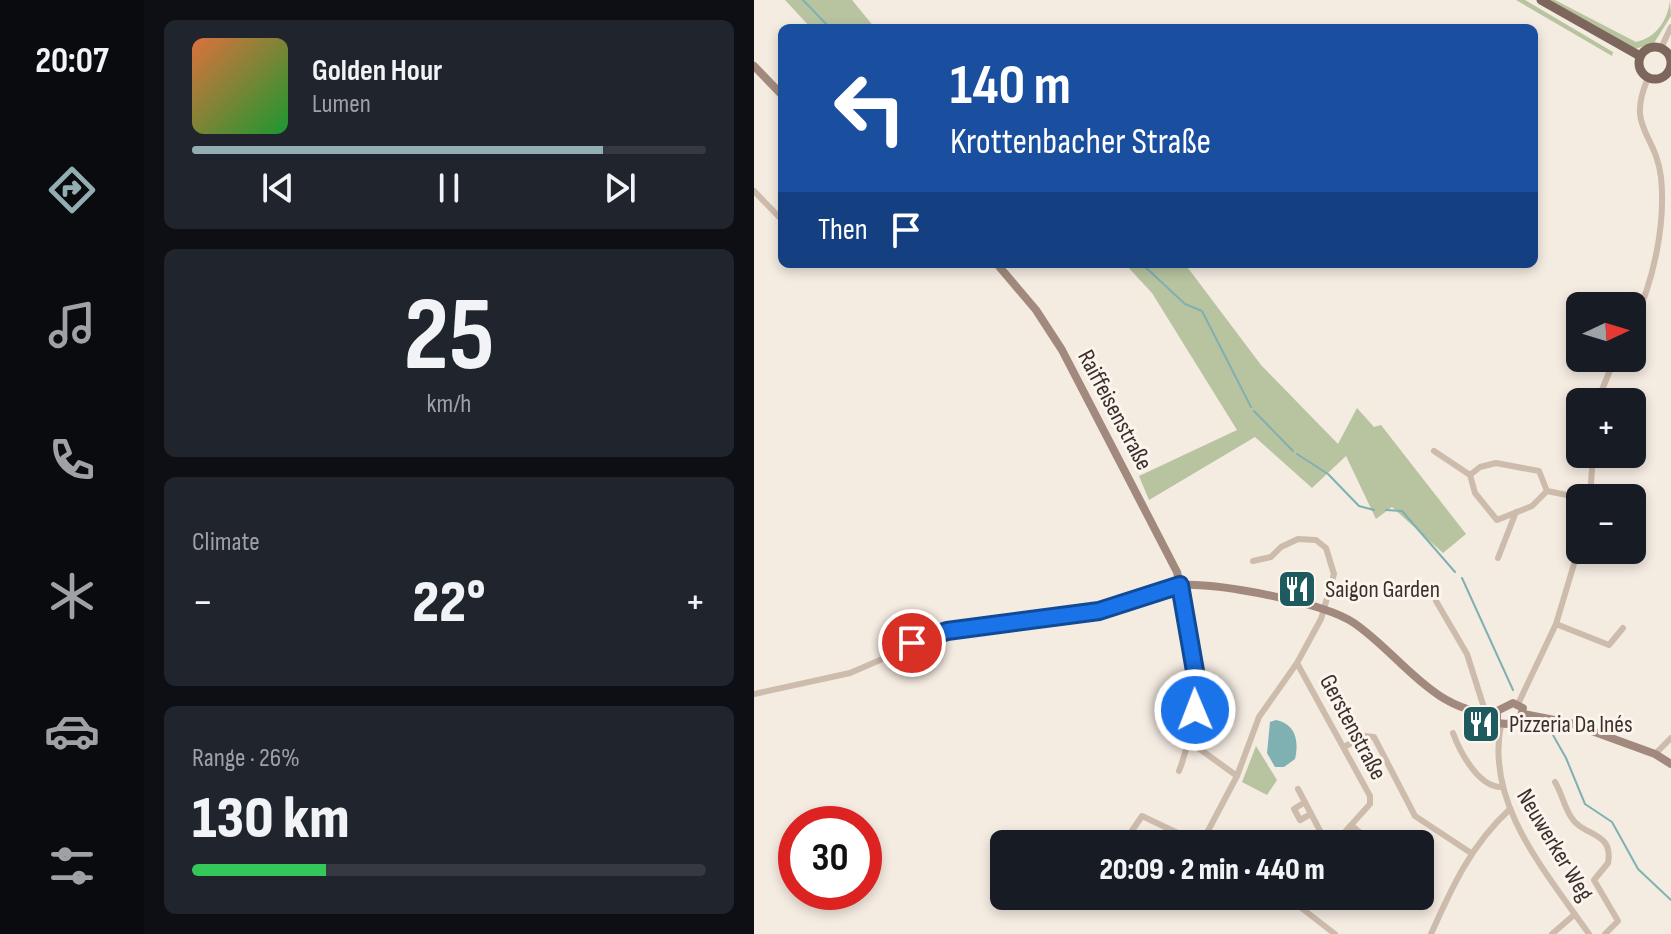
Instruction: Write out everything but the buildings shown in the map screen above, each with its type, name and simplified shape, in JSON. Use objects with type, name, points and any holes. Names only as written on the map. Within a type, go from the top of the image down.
[{"type":"main road","points":[[1541,0],[1640,56]]},
{"type":"main road","points":[[1649,48],[1661,48],[1669,56],[1670,70],[1660,78],[1648,78],[1639,66],[1640,56],[1649,48]]},
{"type":"street","points":[[1661,48],[1671,27]]},
{"type":"street","points":[[754,66],[778,91]]},
{"type":"street","points":[[1645,292],[1651,274],[1660,217],[1659,165],[1638,111],[1648,78]]},
{"type":"street","points":[[754,191],[778,216]]},
{"type":"street","name":"Raiffeisenstraße","points":[[1000,268],[1036,310],[1062,350],[1177,572],[1180,585]]},
{"type":"street","points":[[1434,451],[1470,475],[1475,493],[1497,520],[1532,506],[1547,491]]},
{"type":"street","points":[[1470,475],[1480,467],[1496,463],[1520,465],[1539,471],[1547,491]]},
{"type":"street","points":[[1547,491],[1566,495]]},
{"type":"street","points":[[1498,558],[1516,512]]},
{"type":"street","points":[[1208,830],[1237,776],[1259,717],[1297,663],[1323,609],[1334,574],[1326,548],[1316,540],[1298,539],[1281,547],[1271,557],[1253,561]]},
{"type":"street","points":[[1518,704],[1556,624],[1574,564]]},
{"type":"street","points":[[1179,771],[1190,742],[1195,671],[1180,585]]},
{"type":"street","points":[[754,694],[821,682],[850,673],[947,631],[1099,611],[1180,585],[1219,586],[1323,609],[1351,620],[1384,646],[1437,697],[1463,709],[1490,714],[1518,704]]},
{"type":"street","points":[[1436,601],[1467,654],[1490,714],[1501,725],[1523,714]]},
{"type":"street","points":[[1556,624],[1609,645],[1623,628]]},
{"type":"street","name":"Gerstenstraße","points":[[1297,663],[1371,800],[1347,830]]},
{"type":"street","points":[[1518,704],[1523,714]]},
{"type":"street","points":[[1523,714],[1570,723],[1655,754],[1671,764]]},
{"type":"street","name":"Neuwerker Weg","points":[[1501,725],[1496,754],[1500,787],[1509,810],[1589,934]]},
{"type":"street","points":[[1453,733],[1463,755],[1481,778],[1493,787],[1500,787]]},
{"type":"street","points":[[1344,747],[1364,736],[1374,737],[1415,816],[1471,853]]},
{"type":"street","points":[[1655,754],[1671,738]]},
{"type":"street","points":[[1190,742],[1237,776]]},
{"type":"street","points":[[1555,782],[1574,821],[1599,834],[1607,847],[1608,863],[1594,880],[1618,921],[1605,934]]},
{"type":"street","points":[[1298,789],[1320,830]]},
{"type":"street","points":[[1305,802],[1294,809],[1300,820],[1311,814]]},
{"type":"street","points":[[1431,934],[1471,853],[1509,810]]},
{"type":"street","points":[[1132,830],[1142,816],[1172,830]]},
{"type":"street","points":[[1351,825],[1357,830]]},
{"type":"street","points":[[1306,910],[1335,934]]},
{"type":"street","points":[[1552,934],[1575,914]]},
{"type":"green space","points":[[785,0],[852,0],[872,24],[807,24]]},
{"type":"green space","points":[[1516,0],[1525,0],[1613,52],[1612,56]]},
{"type":"green space","points":[[1544,0],[1555,0],[1636,42],[1649,37],[1660,27],[1670,0],[1671,16],[1654,43],[1635,49]]},
{"type":"green space","points":[[1129,268],[1188,268],[1261,365],[1338,444],[1357,408],[1374,427],[1381,425],[1466,534],[1443,553],[1392,507],[1376,519],[1346,456],[1312,488],[1255,437],[1149,500],[1139,476],[1237,430],[1152,293]]},
{"type":"green space","points":[[1256,746],[1277,780],[1267,795],[1242,782]]},
{"type":"water","points":[[1276,720],[1288,725],[1296,740],[1295,759],[1284,767],[1275,767],[1267,753],[1270,722]]},
{"type":"waterway","points":[[803,0],[826,24]]},
{"type":"waterway","points":[[1146,268],[1185,304],[1202,311],[1251,407]]},
{"type":"waterway","points":[[1254,411],[1293,451]]},
{"type":"waterway","points":[[1297,454],[1328,474],[1359,506],[1374,510]]},
{"type":"waterway","points":[[1386,510],[1402,511],[1455,572]]},
{"type":"waterway","points":[[1462,578],[1513,690]]},
{"type":"waterway","points":[[1549,728],[1566,758],[1585,804],[1612,822],[1638,869],[1671,900]]},
{"type":"place","name":"Saigon Garden","points":[[1297,589]]},
{"type":"place","name":"Pizzeria Da Inés","points":[[1481,724]]},
{"type":"route","points":[[912,643],[947,631],[1099,611],[1180,585],[1195,671],[1195,710]]}]
